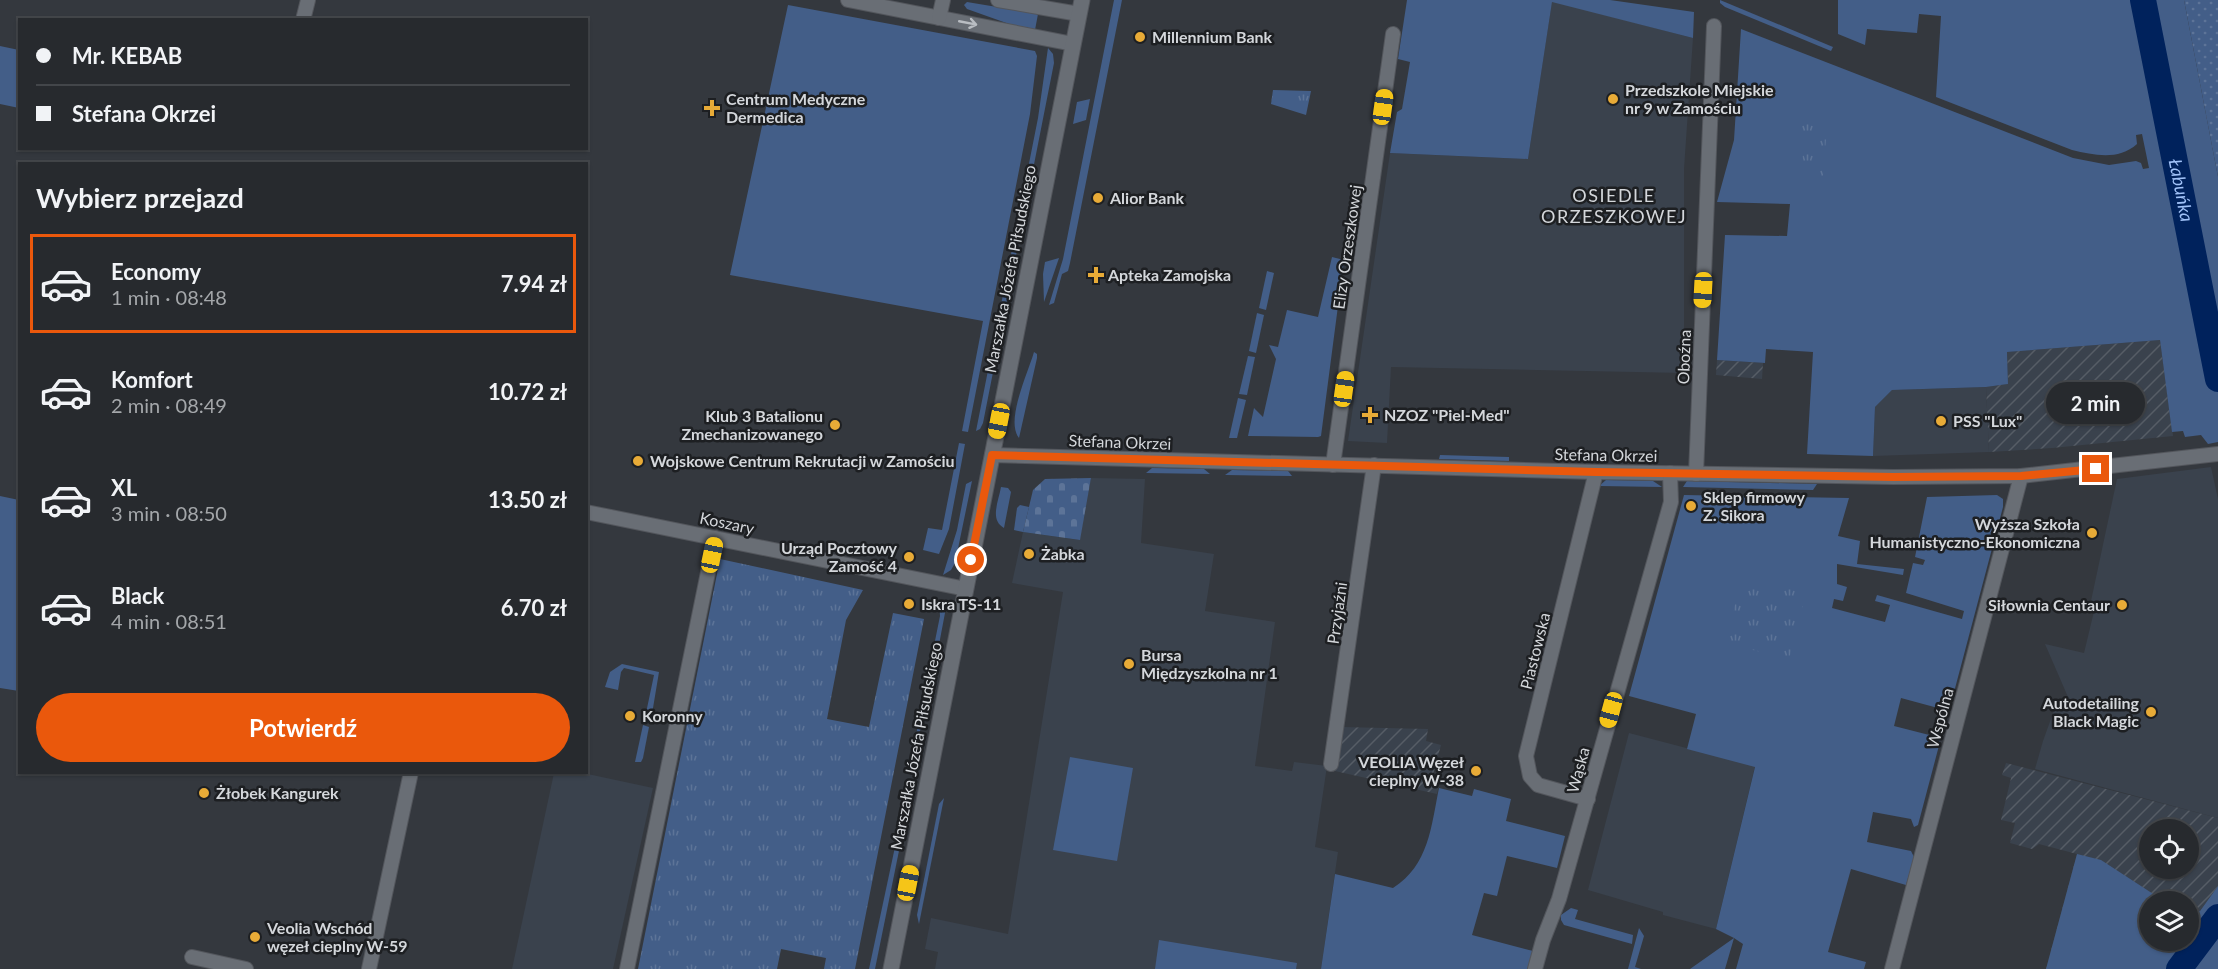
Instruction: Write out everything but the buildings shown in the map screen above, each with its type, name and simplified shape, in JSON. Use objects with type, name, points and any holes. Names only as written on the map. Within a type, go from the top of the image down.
[{"type":"street","points":[[304,18],[308,0]]},
{"type":"street","points":[[849,0],[1073,44]]},
{"type":"street","points":[[939,18],[943,0]]},
{"type":"street","points":[[998,0],[1080,7]]},
{"type":"street","name":"Marszałka Józefa Piłsudskiego","points":[[891,969],[1080,7]]},
{"type":"street","name":"Oboźna","points":[[1696,474],[1714,26]]},
{"type":"street","name":"Elizy Orzeszkowej","points":[[1334,465],[1393,34]]},
{"type":"street","name":"Stefana Okrzei","points":[[992,455],[1596,472],[1893,477],[2021,476],[2216,454]]},
{"type":"street","name":"Przyjaźni","points":[[1331,764],[1374,465]]},
{"type":"street","name":"Piastowska","points":[[1588,799],[1538,785],[1530,776],[1526,756],[1596,472]]},
{"type":"street","name":"Wąska","points":[[1535,969],[1543,940],[1556,908],[1588,799],[1671,502],[1670,473]]},
{"type":"street","name":"Wspólna","points":[[1892,969],[2021,476]]},
{"type":"street","name":"Koszary","points":[[588,512],[966,589]]},
{"type":"street","points":[[627,969],[715,538]]},
{"type":"street","points":[[369,969],[411,774]]},
{"type":"street","points":[[192,957],[246,969]]},
{"type":"shaded area","points":[[1552,1],[1693,38],[1684,169],[1684,373],[1391,367],[1387,443],[1348,441],[1390,153],[1528,159]]},
{"type":"shaded area","points":[[2160,340],[2173,436],[1989,452],[1986,387],[2008,384],[2007,352]]},
{"type":"shaded area","points":[[1717,360],[1763,363],[1762,379],[1716,375]]},
{"type":"shaded area","points":[[1986,387],[1989,452],[1873,456],[1875,407],[1892,390]]},
{"type":"shaded area","points":[[2211,467],[2218,499],[2218,818],[2035,769],[2057,702],[2068,697],[2045,644],[2084,653],[2096,603],[2091,601],[2117,479]]},
{"type":"shaded area","points":[[1091,478],[1145,479],[1141,543],[1214,554],[1205,611],[1275,622],[1255,766],[1292,771],[1294,762],[1327,766],[1315,847],[1338,852],[1321,969],[935,969],[938,952],[925,949],[931,918],[1008,934],[1063,592],[1012,583],[1023,532],[1079,540]]},
{"type":"shaded area","points":[[1340,727],[1428,729],[1426,741],[1441,745],[1432,778],[1440,780],[1437,794],[1335,771]]},
{"type":"shaded area","points":[[1629,733],[1755,766],[1716,929],[1663,915],[1663,912],[1588,890]]},
{"type":"shaded area","points":[[2006,763],[2218,818],[2218,886],[2199,912],[2199,891],[2139,891],[2139,943],[2046,969],[2077,854],[2039,844],[2032,849],[2010,843],[2015,823],[2001,820],[2011,778],[2002,775]]},
{"type":"shaded area","points":[[554,774],[588,774],[653,788],[613,969],[512,969]]},
{"type":"green space","points":[[1114,0],[1122,0],[1070,263],[1068,271],[1062,274],[1054,303],[1049,305],[1063,259]]},
{"type":"green space","points":[[1407,0],[1610,0],[1694,12],[1693,38],[1552,2],[1528,159],[1390,153],[1397,112],[1402,109],[1410,62],[1398,59]]},
{"type":"green space","points":[[1720,0],[1833,47],[1831,51],[1725,7]]},
{"type":"green space","points":[[1838,0],[2184,0],[2218,177],[2218,442],[2208,444],[2201,435],[2185,437],[2183,431],[2172,432],[2160,340],[2007,352],[2008,384],[1986,387],[1892,390],[1875,407],[1873,456],[1807,454],[1813,352],[1766,349],[1765,363],[1717,360],[1725,235],[1787,236],[1790,204],[1717,202],[1734,140],[1741,29],[2073,158],[2109,165],[2136,161],[2141,163],[2143,169],[2149,168],[2142,134],[2136,135],[2137,144],[2122,153],[2089,154],[2072,150],[1936,97],[1941,16],[1919,14],[1917,33],[1867,29],[1865,45],[1838,34]]},
{"type":"green space","points":[[2184,0],[2218,0],[2218,177]]},
{"type":"green space","points":[[967,2],[1038,14],[1035,30],[1012,25],[967,9],[964,5]]},
{"type":"green space","points":[[788,5],[1035,51],[1037,56],[1030,114],[968,432],[962,431],[983,321],[730,275]]},
{"type":"green space","points":[[0,46],[18,50],[18,108],[0,104]]},
{"type":"green space","points":[[1048,48],[1053,54],[1054,63],[983,423],[976,431],[1038,118]]},
{"type":"green space","points":[[1273,90],[1311,91],[1306,115],[1271,104]]},
{"type":"green space","points":[[1090,99],[1086,120],[1073,124],[1077,102]]},
{"type":"green space","points":[[1800,122],[1827,126],[1823,177],[1804,174]]},
{"type":"green space","points":[[1332,257],[1344,260],[1321,436],[1248,436],[1254,408],[1263,417],[1276,359],[1269,345],[1278,347],[1287,310],[1318,317]]},
{"type":"green space","points":[[1059,258],[1044,302],[1045,262]]},
{"type":"green space","points":[[1267,271],[1274,273],[1266,310],[1259,308]]},
{"type":"green space","points":[[1257,313],[1264,315],[1256,353],[1249,351]]},
{"type":"green space","points":[[1034,352],[1037,358],[1019,438],[1015,430],[1016,409]]},
{"type":"green space","points":[[1248,356],[1255,357],[1247,395],[1239,394]]},
{"type":"green space","points":[[1238,398],[1246,400],[1237,438],[1229,438]]},
{"type":"green space","points":[[959,443],[965,444],[949,529],[939,554],[923,550],[928,528],[942,530]]},
{"type":"green space","points":[[1440,455],[1509,457],[1509,461],[1439,459]]},
{"type":"green space","points":[[1152,468],[1204,469],[1210,474],[1146,473]]},
{"type":"green space","points":[[1232,470],[1288,471],[1292,476],[1225,475]]},
{"type":"green space","points":[[1091,478],[1080,540],[1023,532],[1033,490],[1045,479]]},
{"type":"green space","points":[[1606,480],[1653,481],[1662,487],[1599,486]]},
{"type":"green space","points":[[972,481],[955,563],[951,570],[943,575],[957,530],[966,484]]},
{"type":"green space","points":[[1687,481],[1817,484],[1813,490],[1683,487]]},
{"type":"green space","points":[[1001,487],[1008,488],[1011,492],[1004,528],[999,524],[996,515]]},
{"type":"green space","points":[[1684,495],[1849,498],[1838,536],[1860,541],[1857,564],[1904,569],[1903,575],[1837,564],[1837,584],[1847,587],[1843,601],[1834,599],[1832,608],[1885,622],[1890,605],[1875,601],[1877,595],[1962,619],[1964,611],[1906,593],[1913,563],[1923,565],[1925,560],[1915,557],[1927,497],[1997,495],[2003,499],[2003,507],[1949,711],[1901,698],[1894,726],[1941,738],[1918,825],[1914,827],[1911,819],[1873,812],[1867,842],[1911,851],[1914,857],[1906,885],[1851,869],[1828,952],[1866,962],[1864,969],[1736,969],[1743,944],[1716,929],[1755,767],[1687,749],[1696,714],[1629,696]]},
{"type":"green space","points":[[0,496],[18,500],[18,691],[0,688]]},
{"type":"green space","points":[[1020,505],[1029,507],[1023,532],[1014,530],[1017,508]]},
{"type":"green space","points":[[720,559],[863,590],[846,620],[827,719],[869,727],[893,613],[924,619],[855,969],[824,969],[826,958],[781,949],[777,969],[638,969]]},
{"type":"green space","points":[[1742,577],[1806,593],[1789,659],[1725,643]]},
{"type":"green space","points":[[939,600],[944,605],[945,613],[926,713],[912,755],[940,616]]},
{"type":"green space","points":[[622,664],[659,672],[652,714],[646,713],[654,675],[624,668],[621,672],[618,690],[605,687],[610,672]]},
{"type":"green space","points":[[643,725],[649,727],[643,758],[641,762],[635,762]]},
{"type":"green space","points":[[1070,757],[1133,768],[1117,861],[1053,850]]},
{"type":"green space","points":[[1439,788],[1472,796],[1474,789],[1511,799],[1506,821],[1565,836],[1557,868],[1507,856],[1497,896],[1484,893],[1472,935],[1533,951],[1528,969],[1321,969],[1335,874],[1393,888],[1405,879],[1421,857],[1426,844]]},
{"type":"green space","points":[[944,798],[919,924],[917,915],[939,804]]},
{"type":"green space","points":[[902,814],[903,831],[875,969],[869,969]]},
{"type":"green space","points":[[2077,854],[2101,860],[2149,891],[2139,891],[2139,951],[2199,951],[2199,911],[2218,886],[2218,969],[2046,969]]},
{"type":"green space","points":[[1571,908],[1578,910],[1575,919],[1633,935],[1632,944],[1564,925],[1561,915]]},
{"type":"green space","points":[[1639,928],[1644,936],[1635,967],[1641,969],[1628,969]]},
{"type":"green space","points":[[1734,938],[1725,969],[1690,969]]},
{"type":"green space","points":[[1159,940],[1297,963],[1296,969],[1155,969]]},
{"type":"waterway","name":"Łabuńka","points":[[2143,0],[2218,379]]},
{"type":"waterway","name":"Łabuńka","points":[[2179,969],[2218,917]]},
{"type":"place","name":"Millennium Bank","points":[[1140,37]]},
{"type":"place","name":"Przedszkole Miejskie nr 9 w Zamościu","points":[[1613,99]]},
{"type":"place","name":"Centrum Medyczne Dermedica","points":[[712,108]]},
{"type":"place","name":"Alior Bank","points":[[1098,198]]},
{"type":"place","name":"Apteka Zamojska","points":[[1096,275]]},
{"type":"place","name":"NZOZ \"Piel-Med\"","points":[[1370,415]]},
{"type":"place","name":"PSS \"Lux\"","points":[[1941,421]]},
{"type":"place","name":"Klub 3 Batalionu Zmechanizowanego","points":[[835,425]]},
{"type":"place","name":"Wojskowe Centrum Rekrutacji w Zamościu","points":[[638,461]]},
{"type":"place","name":"Sklep firmowy Z. Sikora","points":[[1691,506]]},
{"type":"place","name":"Wyższa Szkoła Humanistyczno-Ekonomiczna","points":[[2092,533]]},
{"type":"place","name":"Żabka","points":[[1029,554]]},
{"type":"place","name":"Urząd Pocztowy Zamość 4","points":[[909,557]]},
{"type":"place","name":"Iskra TS-11","points":[[909,604]]},
{"type":"place","name":"Siłownia Centaur","points":[[2122,605]]},
{"type":"place","name":"Bursa Międzyszkolna nr 1","points":[[1129,664]]},
{"type":"place","name":"Autodetailing Black Magic","points":[[2151,712]]},
{"type":"place","name":"Koronny","points":[[630,716]]},
{"type":"place","name":"VEOLIA Węzeł cieplny W-38","points":[[1476,771]]},
{"type":"place","name":"Żłobek Kangurek","points":[[204,793]]},
{"type":"place","name":"Veolia Wschód węzeł cieplny W-59","points":[[255,937]]},
{"type":"district","name":"OSIEDLE ORZESZKOWEJ","points":[[1614,206]]},
{"type":"route","points":[[971,560],[992,455],[1596,472],[1893,477],[2021,476],[2096,469]]}]
